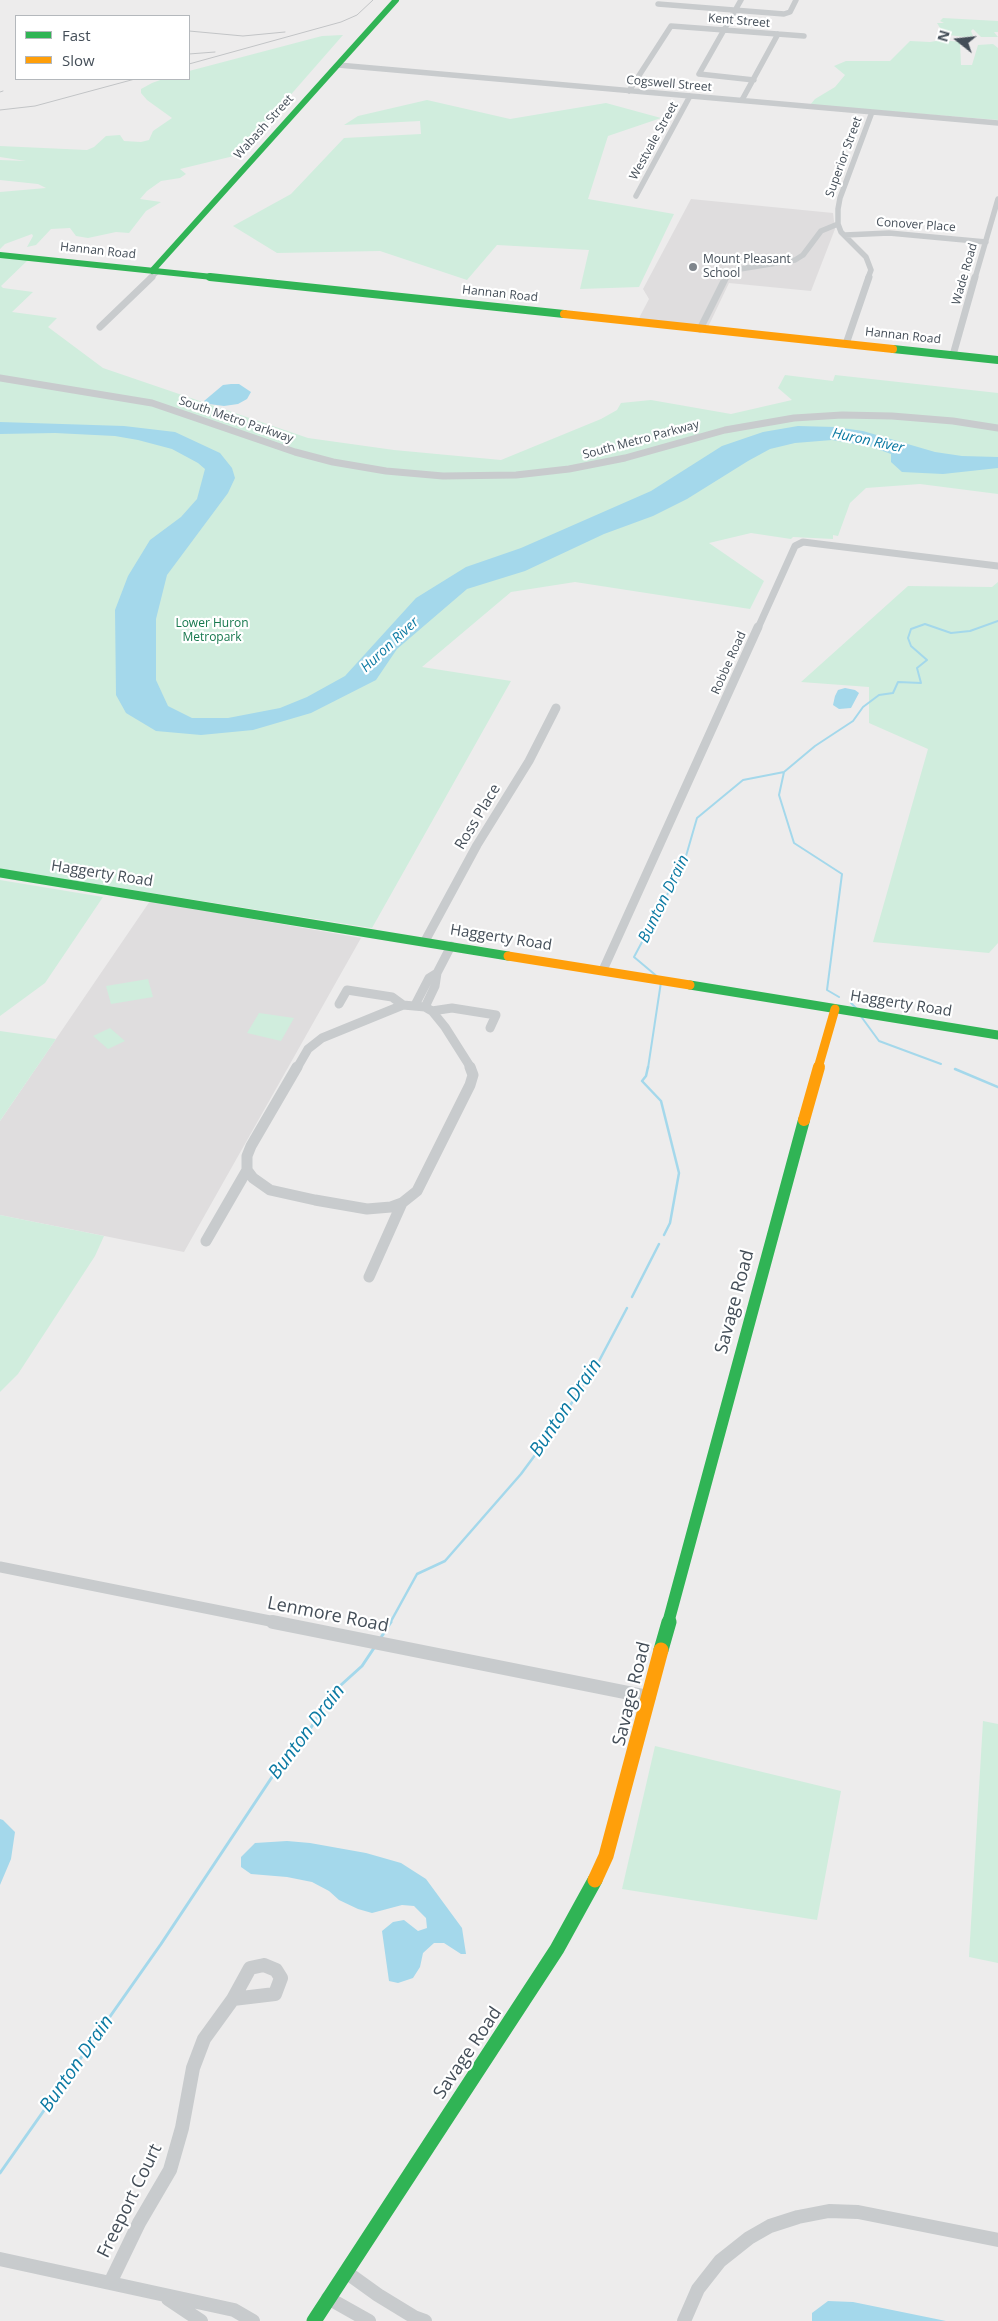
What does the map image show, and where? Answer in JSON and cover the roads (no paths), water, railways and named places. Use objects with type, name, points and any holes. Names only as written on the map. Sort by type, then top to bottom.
[{"type":"street","name":"Wabash Street","points":[[100,327],[155,271],[396,0]]},
{"type":"street","points":[[683,6],[687,0]]},
{"type":"street","points":[[741,0],[699,74],[754,80]]},
{"type":"street","points":[[658,4],[787,14],[796,0]]},
{"type":"street","name":"Kent Street","points":[[629,91],[669,28],[673,26],[804,36]]},
{"type":"street","points":[[742,100],[778,34]]},
{"type":"street","name":"Cogswell Street","points":[[338,65],[998,123]]},
{"type":"street","name":"Westvale Street","points":[[636,196],[690,96]]},
{"type":"street","name":"Superior Street","points":[[838,224],[839,200],[872,112]]},
{"type":"street","name":"Wade Road","points":[[953,355],[998,199]]},
{"type":"street","points":[[701,325],[721,284],[730,273],[740,269],[795,260],[807,252],[821,231],[838,224],[845,235],[866,258],[871,270],[846,344]]},
{"type":"street","name":"Conover Place","points":[[845,235],[889,233],[986,242]]},
{"type":"street","name":"Hannan Road","points":[[0,255],[682,327],[701,325],[846,344],[998,360]]},
{"type":"street","name":"South Metro Parkway","points":[[0,378],[152,403],[295,452],[338,463],[394,472],[443,476],[516,475],[569,469],[625,458],[735,428],[803,418],[892,416],[953,421],[998,428]]},
{"type":"street","name":"Robbe Road","points":[[603,970],[794,547],[804,542],[816,542],[995,565]]},
{"type":"street","name":"Ross Place","points":[[425,941],[477,845],[528,761],[556,708]]},
{"type":"street","name":"Haggerty Road","points":[[0,873],[998,1035]]},
{"type":"street","points":[[424,1008],[435,986],[436,974],[451,946]]},
{"type":"street","points":[[339,1004],[347,990],[392,997],[403,1005]]},
{"type":"street","points":[[206,1241],[247,1170],[247,1156],[251,1146],[311,1045],[322,1038],[353,1027],[403,1005],[424,1008],[452,1008],[496,1015],[490,1028]]},
{"type":"street","points":[[247,1170],[253,1178],[270,1190],[367,1209],[391,1207],[402,1203],[416,1191],[428,1171],[470,1085],[473,1075],[469,1063],[424,1008]]},
{"type":"street","name":"Savage Road","points":[[314,2321],[558,1949],[590,1892],[606,1856],[650,1697],[769,1242],[834,1009]]},
{"type":"street","points":[[369,1277],[402,1203]]},
{"type":"street","name":"Lenmore Road","points":[[0,1568],[650,1697]]},
{"type":"street","name":"Freeport Court","points":[[110,2282],[139,2223],[170,2170],[182,2128],[193,2068],[204,2039],[234,1999]]},
{"type":"street","points":[[684,2321],[698,2289],[720,2261],[749,2238],[770,2226],[798,2217],[830,2211],[858,2212],[998,2240]]},
{"type":"street","points":[[0,2259],[234,2310],[253,2321]]},
{"type":"street","points":[[346,2272],[378,2295],[425,2321]]},
{"type":"street","points":[[163,2296],[201,2321]]},
{"type":"street","points":[[328,2298],[369,2321]]},
{"type":"water","points":[[239,384],[251,392],[247,399],[238,404],[224,406],[209,404],[204,401],[223,385]]},
{"type":"water","name":"Huron River","points":[[0,422],[124,426],[175,432],[220,453],[232,468],[235,478],[228,493],[167,575],[156,619],[156,680],[168,706],[192,718],[228,718],[280,708],[307,697],[345,676],[416,598],[466,567],[521,548],[651,491],[722,446],[763,432],[798,426],[835,427],[863,431],[935,452],[962,456],[998,457],[998,468],[943,474],[902,472],[891,462],[891,454],[869,446],[832,440],[795,443],[770,449],[687,499],[653,516],[604,534],[525,571],[467,589],[397,649],[376,680],[311,713],[253,730],[201,735],[156,731],[126,713],[116,695],[115,610],[128,576],[150,540],[181,517],[197,499],[205,469],[198,463],[172,449],[138,440],[115,436],[55,433],[0,434]]},
{"type":"water","points":[[845,688],[859,693],[851,708],[839,709],[833,705],[835,696],[838,690]]},
{"type":"water","points":[[0,1819],[15,1832],[11,1859],[0,1885]]},
{"type":"water","points":[[287,1841],[366,1853],[401,1863],[426,1879],[462,1928],[466,1954],[461,1954],[444,1943],[434,1943],[423,1953],[420,1967],[413,1978],[398,1983],[389,1981],[382,1931],[393,1922],[404,1920],[418,1931],[427,1928],[426,1918],[414,1906],[402,1905],[372,1913],[339,1900],[329,1891],[312,1882],[287,1877],[251,1874],[241,1867],[241,1857],[255,1843]]},
{"type":"water","points":[[828,2301],[853,2302],[946,2321],[812,2321],[812,2313]]},
{"type":"waterway","name":"Bunton Drain","points":[[784,772],[815,746],[853,721],[863,707],[879,695],[893,693],[898,682],[921,683],[917,668],[927,660],[911,646],[908,638],[911,629],[925,624],[951,633],[970,631],[998,621]]},
{"type":"waterway","name":"Bunton Drain","points":[[659,978],[634,957],[684,863],[697,818],[743,780],[784,772]]},
{"type":"waterway","points":[[784,772],[779,795],[794,843],[842,874],[827,990],[839,997]]},
{"type":"waterway","name":"Bunton Drain","points":[[648,1068],[661,982]]},
{"type":"waterway","points":[[851,1003],[858,1010]]},
{"type":"waterway","points":[[860,1015],[879,1041],[941,1064]]},
{"type":"waterway","name":"Bunton Drain","points":[[648,1067],[646,1076],[642,1081],[661,1101],[679,1173],[670,1223],[664,1235]]},
{"type":"waterway","points":[[955,1069],[998,1087]]},
{"type":"waterway","name":"Bunton Drain","points":[[632,1297],[659,1244]]},
{"type":"waterway","name":"Bunton Drain","points":[[390,1623],[417,1574],[445,1561],[521,1474],[558,1424],[599,1361],[627,1308]]},
{"type":"waterway","name":"Bunton Drain","points":[[380,1639],[391,1622]]},
{"type":"waterway","name":"Bunton Drain","points":[[0,2173],[161,1944],[282,1762],[303,1741],[331,1694],[362,1666],[374,1648]]},
{"type":"railway","points":[[190,64],[341,22],[357,15],[373,0]]},
{"type":"railway","points":[[190,31],[243,36],[285,32]]},
{"type":"railway","points":[[190,54],[215,52]]},
{"type":"railway","points":[[0,110],[35,106],[131,80]]},
{"type":"place","name":"Mount Pleasant School","points":[[693,267]]},
{"type":"park label","name":"Lower Huron Metropark","points":[[212,631]]}]
